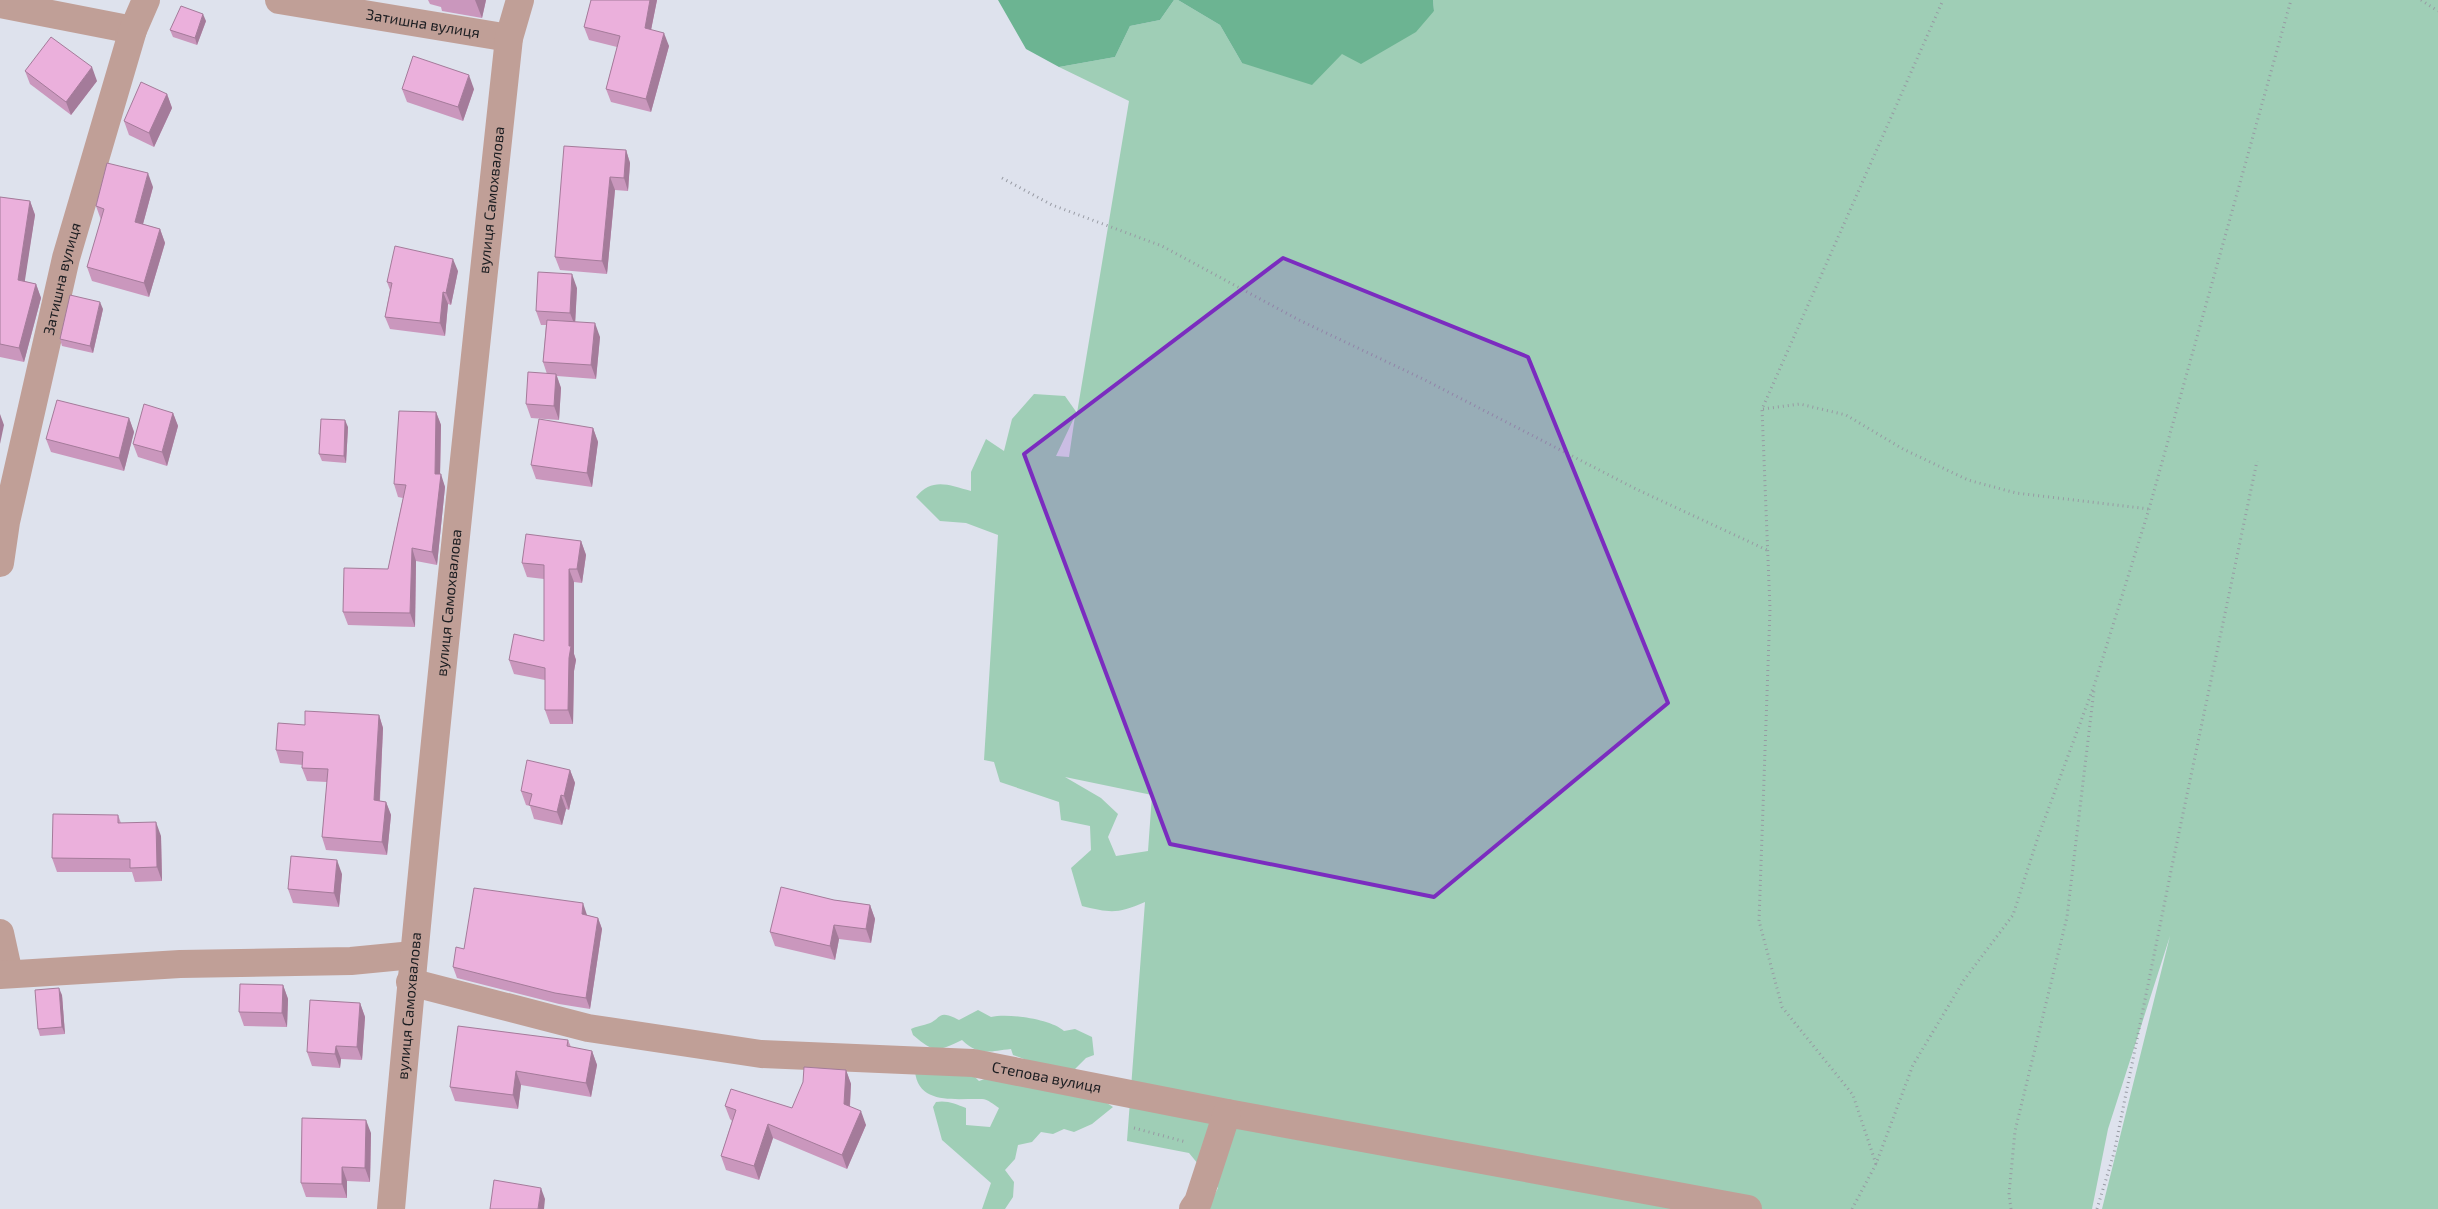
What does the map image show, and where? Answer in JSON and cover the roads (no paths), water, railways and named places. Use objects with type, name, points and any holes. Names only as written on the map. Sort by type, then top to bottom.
[{"type":"street","name":"Затишна вулиця","points":[[0,563],[6,522],[66,258],[133,30],[146,0]]},
{"type":"street","name":"Затишна вулиця","points":[[279,0],[510,38]]},
{"type":"street","name":"вулиця Самохвалова","points":[[391,1209],[410,982],[461,481],[510,38],[520,0]]},
{"type":"street","points":[[0,4],[133,30]]},
{"type":"street","points":[[0,933],[4,975],[180,964],[351,961],[413,955]]},
{"type":"street","name":"Степова вулиця","points":[[410,982],[588,1028],[761,1054],[973,1063],[1227,1113],[1748,1209]]},
{"type":"street","points":[[1194,1209],[1198,1202],[1227,1113]]}]
